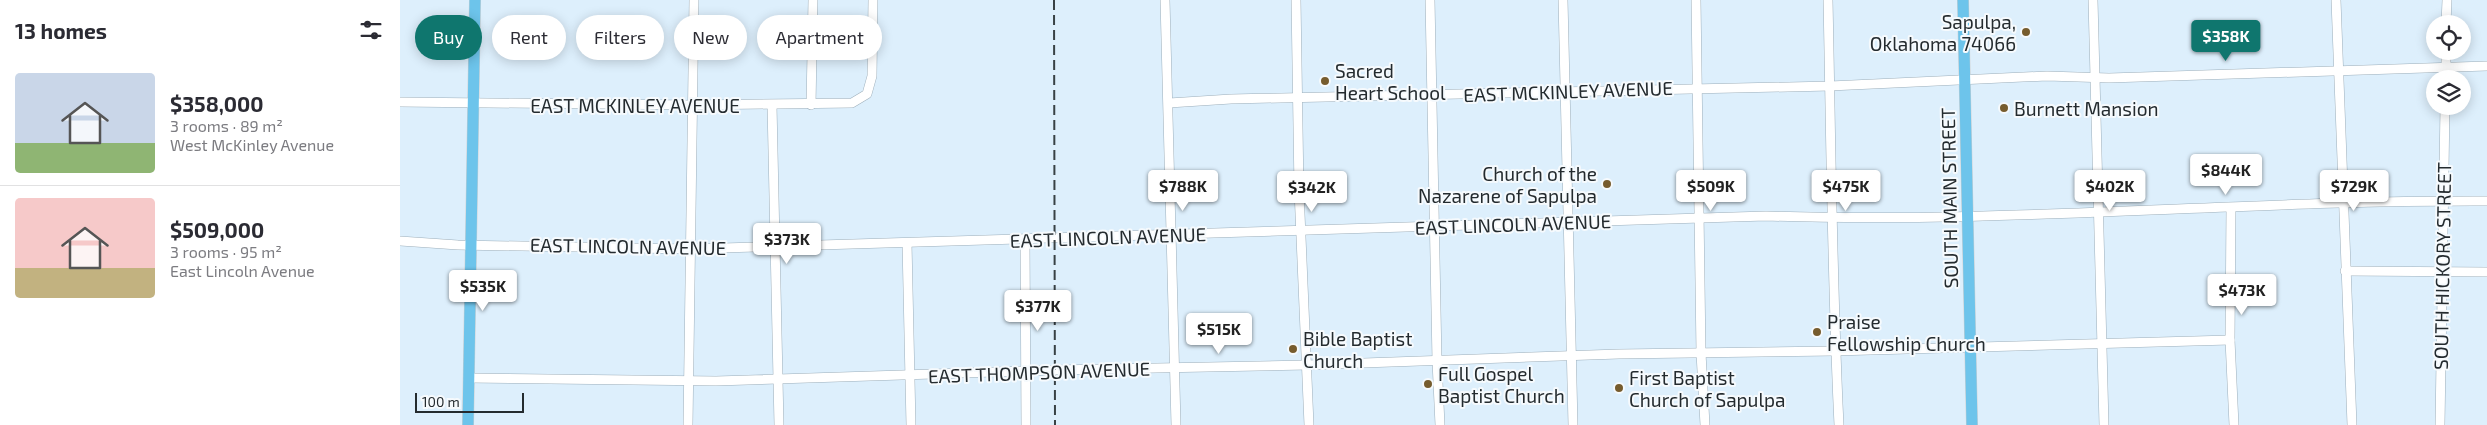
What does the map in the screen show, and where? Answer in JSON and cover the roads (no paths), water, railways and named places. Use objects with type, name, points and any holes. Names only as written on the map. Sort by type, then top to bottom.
[{"type":"main road","points":[[468,425],[475,0]]},
{"type":"main road","name":"SOUTH MAIN STREET","points":[[1963,0],[1966,78],[1966,216],[1972,425]]},
{"type":"street","points":[[688,425],[694,0]]},
{"type":"street","points":[[811,104],[813,0]]},
{"type":"street","name":"EAST MCKINLEY AVENUE","points":[[400,102],[692,106],[852,103],[860,100],[867,94],[872,76],[873,0]]},
{"type":"street","points":[[1165,0],[1176,425]]},
{"type":"street","points":[[1296,0],[1301,231],[1309,425]]},
{"type":"street","points":[[1430,0],[1440,425]]},
{"type":"street","points":[[1563,0],[1573,425]]},
{"type":"street","points":[[1696,0],[1701,353],[1705,425]]},
{"type":"street","points":[[1828,0],[1834,218],[1834,351],[1839,425]]},
{"type":"street","points":[[2093,0],[2104,425]]},
{"type":"street","points":[[2336,0],[2342,204],[2352,425]]},
{"type":"street","points":[[2446,15],[2447,0]]},
{"type":"street","points":[[2446,60],[2446,68]]},
{"type":"street","name":"EAST MCKINLEY AVENUE","points":[[1169,103],[1297,98],[1830,86],[1948,82],[1966,78],[2096,76],[2109,78],[2487,66]]},
{"type":"street","points":[[772,105],[779,425]]},
{"type":"street","name":"SOUTH HICKORY STREET","points":[[2440,425],[2445,115]]},
{"type":"street","name":"EAST LINCOLN AVENUE","points":[[400,241],[471,245],[690,249],[1172,236],[1766,216],[1834,218],[1966,216],[2487,201]]},
{"type":"street","points":[[2231,208],[2230,340],[2234,425]]},
{"type":"street","points":[[1025,239],[1026,425]]},
{"type":"street","points":[[907,243],[911,425]]},
{"type":"street","points":[[2345,271],[2487,272]]},
{"type":"street","name":"EAST THOMPSON AVENUE","points":[[469,378],[688,381],[1307,365],[1570,356],[2230,340]]},
{"type":"railway","points":[[1054,0],[1055,425]]},
{"type":"place","name":"Sapulpa, Oklahoma 74066","points":[[2026,32]]},
{"type":"place","name":"Sacred Heart School","points":[[1325,81]]},
{"type":"place","name":"Burnett Mansion","points":[[2004,108]]},
{"type":"place","name":"Church of the Nazarene of Sapulpa","points":[[1607,184]]},
{"type":"place","name":"Praise Fellowship Church","points":[[1817,332]]},
{"type":"place","name":"Bible Baptist Church","points":[[1293,349]]},
{"type":"place","name":"Full Gospel Baptist Church","points":[[1428,384]]},
{"type":"place","name":"First Baptist Church of Sapulpa","points":[[1619,388]]}]
